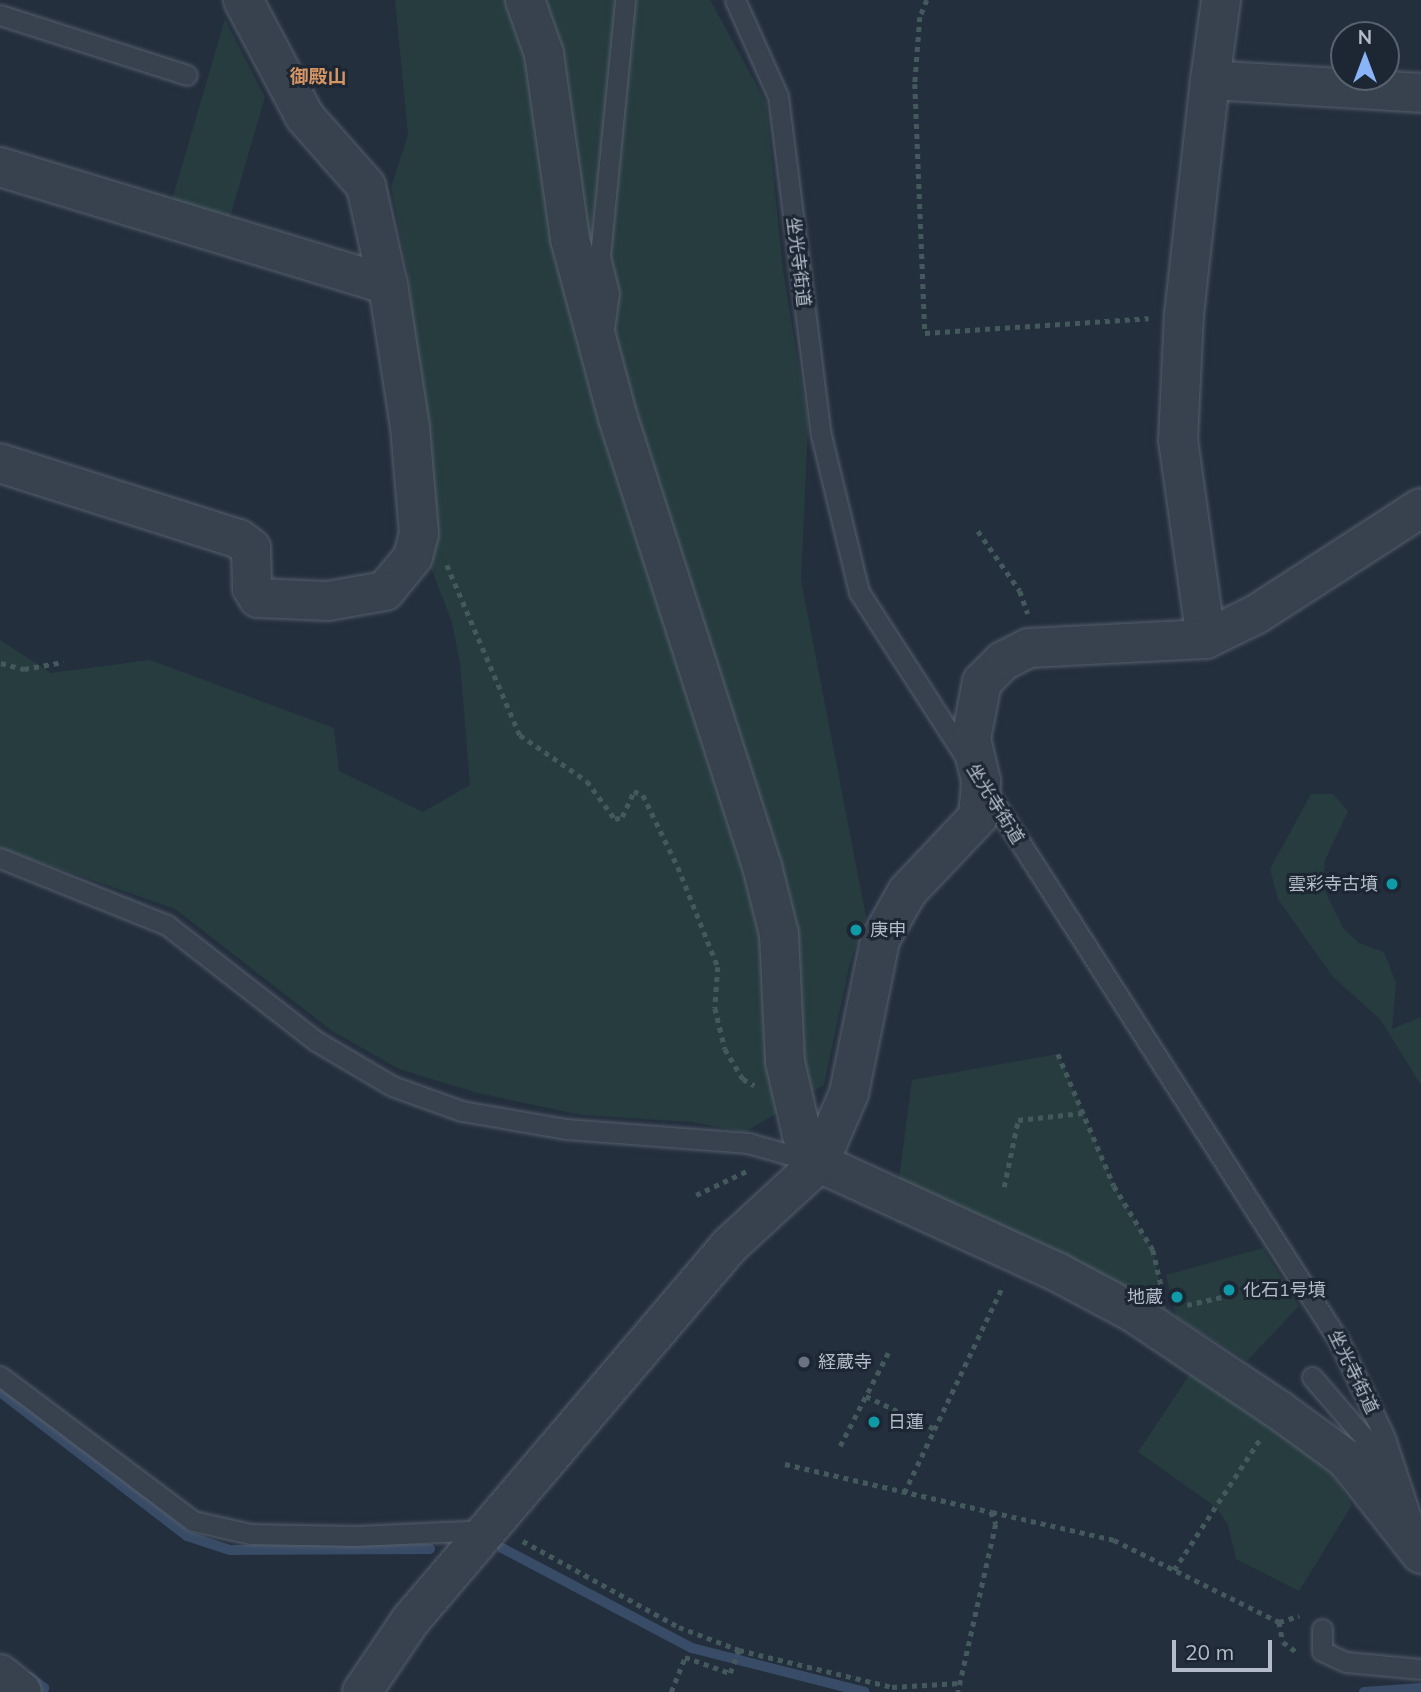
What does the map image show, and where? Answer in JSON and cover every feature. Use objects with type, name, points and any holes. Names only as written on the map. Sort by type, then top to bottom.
[{"type":"street","points":[[0,463],[239,539],[251,548],[252,588],[258,598],[328,601],[385,591],[413,557],[420,509],[388,285],[366,186],[305,117],[243,0]]},
{"type":"street","points":[[525,0],[544,54],[570,239],[600,353],[762,866],[779,934],[785,1062],[802,1135],[819,1163],[1169,1324],[1346,1460],[1421,1554]]},
{"type":"street","points":[[1206,639],[1178,442],[1184,315],[1221,0]]},
{"type":"street","points":[[1210,80],[1421,93]]},
{"type":"street","points":[[0,167],[388,285]]},
{"type":"street","points":[[362,1692],[391,1646],[729,1246],[819,1163],[849,1094],[880,940],[907,892],[978,817],[981,781],[971,739],[974,708],[982,682],[1003,661],[1029,648],[1206,639],[1288,596],[1421,508]]},
{"type":"street","points":[[0,1674],[22,1692]]},
{"type":"lane","points":[[600,353],[610,293],[600,256],[614,146],[625,0]]},
{"type":"lane","name":"坐光寺街道","points":[[735,0],[778,96],[821,435],[859,592],[1339,1341],[1385,1438],[1421,1547]]},
{"type":"lane","points":[[0,15],[187,75]]},
{"type":"lane","points":[[0,859],[167,925],[316,1041],[392,1086],[462,1111],[565,1129],[706,1137],[819,1163]]},
{"type":"lane","points":[[0,1376],[193,1521],[250,1534],[356,1536],[488,1530]]},
{"type":"lane","points":[[1312,1377],[1369,1443],[1404,1500]]},
{"type":"lane","points":[[1322,1629],[1322,1651],[1346,1662],[1421,1669]]},
{"type":"path","points":[[927,0],[920,17],[915,84],[925,333],[1184,315]]},
{"type":"path","points":[[420,509],[520,735],[587,781],[615,819],[622,817],[634,791],[643,795],[707,934],[718,967],[715,1007],[725,1049],[743,1079]]},
{"type":"path","points":[[978,531],[1020,591],[1029,617],[1041,619]]},
{"type":"path","points":[[0,663],[24,669],[63,662]]},
{"type":"path","points":[[1058,1054],[1114,1185],[1153,1250],[1169,1324],[1225,1296]]},
{"type":"path","points":[[1004,1187],[1018,1119],[1083,1113]]},
{"type":"path","points":[[696,1195],[780,1152]]},
{"type":"path","points":[[904,1493],[1018,1253]]},
{"type":"path","points":[[840,1446],[888,1353]]},
{"type":"path","points":[[866,1396],[935,1429]]},
{"type":"path","points":[[1174,1570],[1279,1409]]},
{"type":"path","points":[[785,1464],[1114,1540],[1279,1622],[1305,1614],[1322,1629]]},
{"type":"path","points":[[488,1530],[510,1535],[679,1627],[738,1651],[892,1687],[959,1688],[996,1524],[991,1512]]},
{"type":"path","points":[[671,1692],[685,1657],[730,1673],[738,1651]]},
{"type":"green space","points":[[395,0],[710,0],[766,102],[783,270],[808,424],[801,580],[866,917],[850,963],[824,1085],[745,1132],[691,1122],[581,1115],[478,1093],[399,1069],[332,1031],[175,909],[0,848],[0,640],[51,673],[150,660],[334,728],[339,771],[423,812],[470,785],[460,663],[452,622],[428,560],[409,278],[391,187],[408,135]]},
{"type":"green space","points":[[225,19],[265,97],[228,224],[170,207]]},
{"type":"green space","points":[[1311,794],[1333,794],[1348,811],[1325,860],[1323,887],[1343,928],[1359,943],[1384,952],[1396,983],[1392,1029],[1421,1017],[1421,1085],[1380,1019],[1333,977],[1278,899],[1270,869]]},
{"type":"green space","points":[[1058,1054],[1114,1186],[1153,1250],[1166,1310],[899,1179],[912,1080]]},
{"type":"green space","name":"化石1号墳","points":[[1263,1248],[1299,1306],[1247,1361],[1176,1316],[1166,1275]]},
{"type":"green space","points":[[1192,1371],[1328,1468],[1352,1505],[1299,1591],[1236,1559],[1228,1525],[1216,1507],[1138,1452]]},
{"type":"waterway","points":[[0,1392],[187,1536],[230,1550],[430,1549]]},
{"type":"waterway","points":[[502,1548],[692,1648],[864,1692]]},
{"type":"waterway","points":[[29,1677],[44,1688]]},
{"type":"waterway","points":[[1364,1692],[1421,1688]]},
{"type":"place","name":"雲彩寺古墳","points":[[1392,884]]},
{"type":"place","name":"庚申","points":[[856,930]]},
{"type":"place","name":"化石1号墳","points":[[1229,1290]]},
{"type":"place","name":"地蔵","points":[[1177,1297]]},
{"type":"place","name":"経蔵寺","points":[[804,1362]]},
{"type":"place","name":"日蓮","points":[[874,1422]]},
{"type":"district","name":"御殿山","points":[[318,77]]}]
